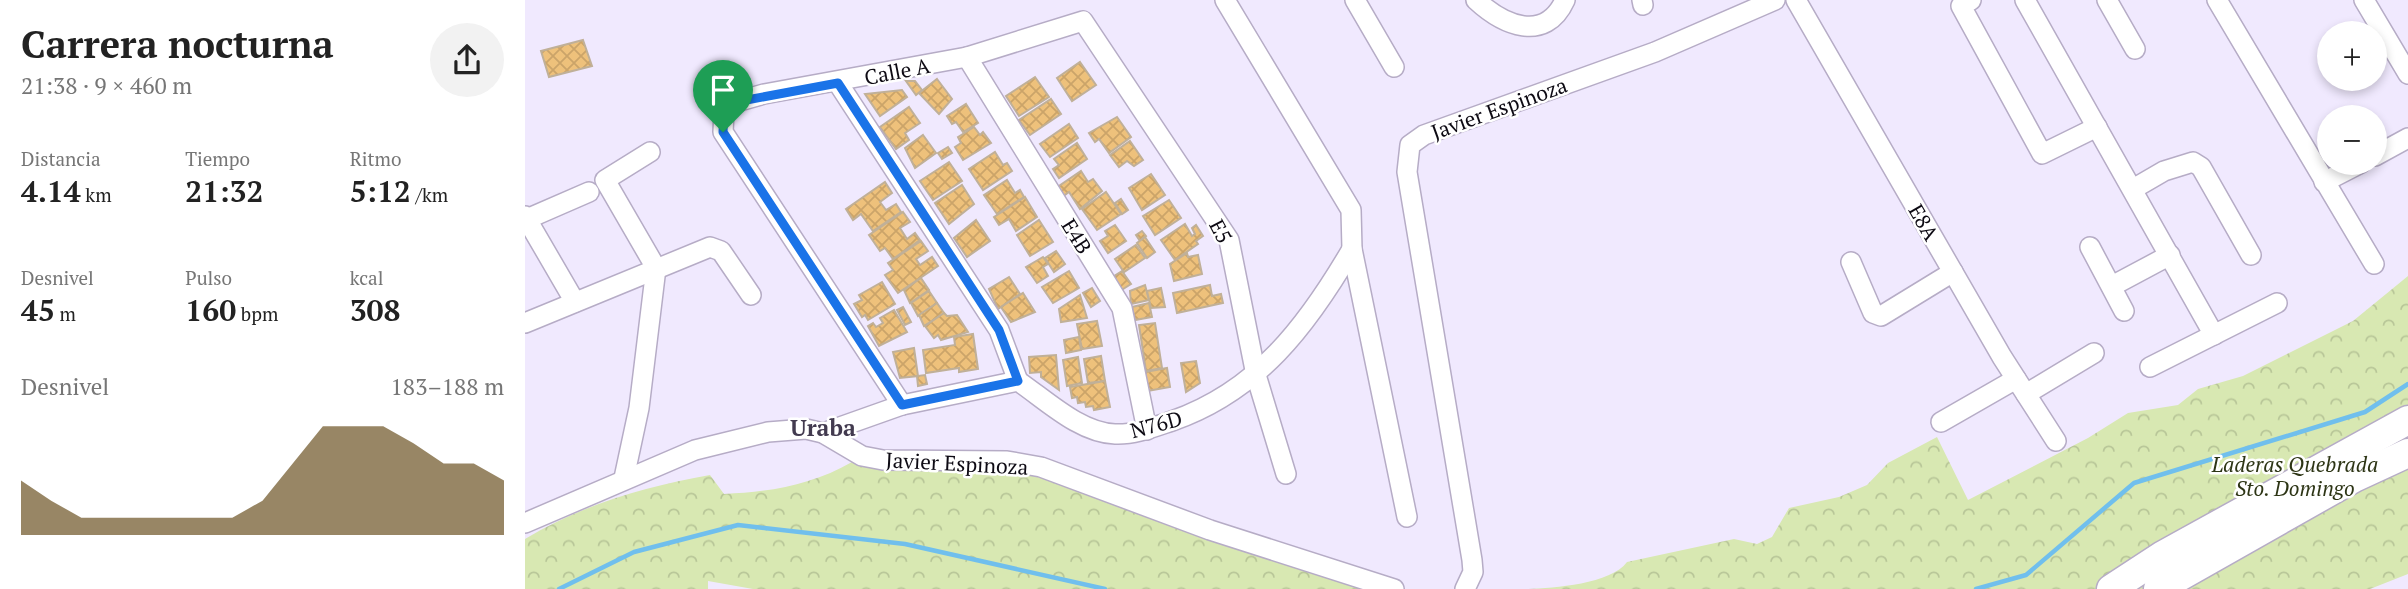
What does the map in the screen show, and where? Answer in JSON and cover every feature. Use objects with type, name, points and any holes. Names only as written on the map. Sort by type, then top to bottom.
[{"type":"highway","points":[[2111,589],[2163,555],[2408,420]]},
{"type":"highway","points":[[2158,589],[2309,503],[2408,453]]},
{"type":"street","points":[[1225,0],[1351,210],[1352,249],[1407,517]]},
{"type":"street","points":[[1355,0],[1394,67]]},
{"type":"street","points":[[1476,0],[1500,21],[1521,27],[1541,25],[1559,13],[1566,0]]},
{"type":"street","name":"Javier Espinoza","points":[[1465,589],[1473,572],[1472,560],[1407,172],[1410,145],[1424,135],[1655,52],[1775,0]]},
{"type":"street","name":"E8A","points":[[1796,0],[1953,272],[2056,441]]},
{"type":"street","points":[[1971,0],[1961,6],[2042,154],[2097,127]]},
{"type":"street","points":[[2025,0],[2214,335]]},
{"type":"street","points":[[2107,0],[2135,50]]},
{"type":"street","points":[[2217,0],[2374,264]]},
{"type":"street","points":[[2364,0],[2408,74]]},
{"type":"street","name":"Calle A","points":[[902,405],[721,125],[729,106],[764,94],[967,58],[1083,20]]},
{"type":"street","name":"E5","points":[[1083,20],[1229,240],[1256,375],[1286,474]]},
{"type":"street","name":"E4B","points":[[967,58],[1122,308],[1147,430]]},
{"type":"street","points":[[823,433],[902,405],[1018,381],[999,330],[838,83]]},
{"type":"street","points":[[2387,149],[2408,138]]},
{"type":"street","points":[[624,478],[639,408],[656,268],[605,180],[650,152]]},
{"type":"street","points":[[2133,189],[2164,172],[2193,162],[2201,167],[2251,254]]},
{"type":"street","points":[[2324,182],[2338,175]]},
{"type":"street","points":[[575,302],[526,218],[589,192]]},
{"type":"street","points":[[2090,247],[2124,311]]},
{"type":"street","points":[[525,323],[656,268],[716,248],[751,295]]},
{"type":"street","name":"N76D","points":[[1018,381],[1087,428],[1115,434],[1147,430],[1197,412],[1256,375],[1299,330],[1352,249]]},
{"type":"street","points":[[2112,286],[2170,255]]},
{"type":"street","points":[[1851,262],[1873,313],[1881,316],[1953,272]]},
{"type":"street","points":[[2150,367],[2277,303]]},
{"type":"street","points":[[1941,422],[2094,353]]},
{"type":"street","name":"Javier Espinoza","points":[[525,523],[624,478],[695,450],[756,435],[806,429],[823,433],[848,450],[883,460],[1007,461],[1041,467],[1210,530],[1394,589]]},
{"type":"green space","name":"Laderas Quebrada Sto. Domingo","points":[[2408,276],[2408,574],[2370,589],[1528,589],[1567,586],[1595,580],[1619,569],[1627,562],[1734,539],[1757,544],[1772,537],[1789,508],[1839,497],[1867,485],[1888,463],[1937,437],[1968,500],[2088,438],[2128,413],[2178,405],[2198,389],[2243,376],[2353,321]]},
{"type":"green space","points":[[852,462],[870,467],[910,470],[1019,470],[1366,589],[753,589],[708,581],[708,589],[525,589],[525,539],[569,516],[615,498],[710,475],[724,494],[774,489],[806,482]]},
{"type":"building","points":[[583,40],[592,66],[549,77],[541,51]]},
{"type":"building","points":[[1080,62],[1096,85],[1072,101],[1057,78]]},
{"type":"building","points":[[1035,77],[1049,97],[1019,116],[1006,96]]},
{"type":"building","points":[[937,79],[952,99],[939,114],[919,93]]},
{"type":"building","points":[[906,81],[915,81],[922,90],[916,95]]},
{"type":"building","points":[[902,90],[907,97],[880,116],[865,94]]},
{"type":"building","points":[[1051,99],[1061,114],[1030,135],[1019,120]]},
{"type":"building","points":[[966,104],[978,123],[963,132],[956,122],[952,124],[947,116]]},
{"type":"building","points":[[909,107],[920,123],[905,133],[909,140],[896,149],[880,127]]},
{"type":"building","points":[[1117,117],[1131,137],[1109,153],[1099,139],[1095,142],[1089,133]]},
{"type":"building","points":[[1069,124],[1078,138],[1050,157],[1040,144]]},
{"type":"building","points":[[974,127],[980,135],[983,132],[991,143],[963,160],[955,147],[961,143],[958,137]]},
{"type":"building","points":[[923,135],[936,153],[915,168],[905,148]]},
{"type":"building","points":[[1130,141],[1143,160],[1134,166],[1127,161],[1119,167],[1110,155]]},
{"type":"building","points":[[1077,143],[1087,159],[1059,178],[1053,169],[1059,165],[1054,159]]},
{"type":"building","points":[[948,147],[952,153],[942,159],[938,153]]},
{"type":"building","points":[[995,152],[1003,165],[1007,163],[1012,171],[983,190],[969,169]]},
{"type":"building","points":[[949,162],[962,181],[933,200],[920,181]]},
{"type":"building","points":[[1081,171],[1088,182],[1093,179],[1102,191],[1080,209],[1069,192],[1062,197],[1056,188]]},
{"type":"building","points":[[1151,174],[1165,195],[1142,210],[1129,188]]},
{"type":"building","points":[[1007,180],[1015,193],[1020,190],[1024,197],[997,214],[984,195]]},
{"type":"building","points":[[885,182],[892,193],[880,202],[886,210],[896,204],[901,212],[873,231],[861,214],[853,220],[846,209]]},
{"type":"building","points":[[962,185],[974,204],[949,224],[935,203]]},
{"type":"building","points":[[1106,192],[1121,214],[1097,230],[1082,209]]},
{"type":"building","points":[[1025,197],[1037,217],[1016,231],[1009,219],[999,225],[994,217]]},
{"type":"building","points":[[1121,199],[1128,210],[1122,214],[1115,203]]},
{"type":"building","points":[[1169,200],[1181,218],[1155,235],[1143,216]]},
{"type":"building","points":[[903,212],[910,222],[900,228],[907,239],[915,233],[920,240],[893,259],[885,248],[880,251],[869,235]]},
{"type":"building","points":[[976,220],[990,241],[967,257],[954,238]]},
{"type":"building","points":[[1039,220],[1053,242],[1030,256],[1017,235]]},
{"type":"building","points":[[1185,224],[1192,236],[1195,234],[1192,228],[1196,225],[1203,236],[1196,241],[1198,244],[1175,260],[1161,240]]},
{"type":"building","points":[[1115,225],[1126,241],[1108,253],[1100,241],[1108,236],[1105,231]]},
{"type":"building","points":[[1142,231],[1146,236],[1140,241],[1136,235]]},
{"type":"building","points":[[1145,237],[1155,252],[1147,258],[1137,243]]},
{"type":"building","points":[[921,241],[928,251],[916,259],[920,265],[932,257],[938,266],[898,293],[885,275],[893,270],[888,263]]},
{"type":"building","points":[[1136,245],[1145,258],[1124,272],[1115,259]]},
{"type":"building","points":[[1056,251],[1065,264],[1054,272],[1045,258]]},
{"type":"building","points":[[1187,253],[1188,257],[1198,255],[1202,274],[1174,281],[1170,264]]},
{"type":"building","points":[[1043,257],[1048,264],[1043,267],[1048,276],[1037,283],[1026,267]]},
{"type":"building","points":[[1069,271],[1079,288],[1053,303],[1042,287]]},
{"type":"building","points":[[1122,271],[1131,284],[1120,291],[1111,278]]},
{"type":"building","points":[[1009,277],[1020,294],[998,309],[989,289]]},
{"type":"building","points":[[921,278],[929,290],[910,303],[904,290]]},
{"type":"building","points":[[882,282],[895,304],[868,320],[865,315],[862,317],[854,304],[862,300],[859,295]]},
{"type":"building","points":[[1145,285],[1149,300],[1131,304],[1130,291]]},
{"type":"building","points":[[1210,285],[1212,296],[1221,294],[1223,303],[1177,313],[1173,293]]},
{"type":"building","points":[[1092,288],[1100,301],[1091,307],[1083,293]]},
{"type":"building","points":[[1161,288],[1165,307],[1151,308],[1147,291]]},
{"type":"building","points":[[929,291],[937,303],[918,316],[911,303]]},
{"type":"building","points":[[1023,293],[1035,312],[1011,322],[1001,307]]},
{"type":"building","points":[[1080,295],[1087,318],[1061,322],[1059,309]]},
{"type":"building","points":[[937,303],[944,313],[924,326],[919,315]]},
{"type":"building","points":[[1149,303],[1152,317],[1135,320],[1132,307]]},
{"type":"building","points":[[903,307],[911,322],[905,325],[897,310]]},
{"type":"building","points":[[894,310],[907,332],[879,346],[868,326],[873,323],[876,327],[883,323],[880,318]]},
{"type":"building","points":[[944,313],[947,316],[957,315],[968,332],[941,340],[938,335],[934,338],[925,326]]},
{"type":"building","points":[[1097,321],[1102,346],[1082,349],[1077,324]]},
{"type":"building","points":[[1155,323],[1162,368],[1146,371],[1139,325]]},
{"type":"building","points":[[973,334],[978,369],[959,372],[959,368],[926,373],[923,350],[955,345],[954,337]]},
{"type":"building","points":[[1079,337],[1081,350],[1066,353],[1064,340]]},
{"type":"building","points":[[914,348],[918,376],[900,378],[893,352]]},
{"type":"building","points":[[1056,355],[1059,390],[1041,377],[1041,372],[1030,373],[1029,357]]},
{"type":"building","points":[[1101,356],[1105,381],[1088,383],[1084,359]]},
{"type":"building","points":[[1078,357],[1082,383],[1067,386],[1063,360]]},
{"type":"building","points":[[1196,361],[1200,383],[1186,392],[1181,363]]},
{"type":"building","points":[[1167,368],[1170,387],[1147,391],[1145,372]]},
{"type":"building","points":[[925,375],[927,384],[918,386],[917,376]]},
{"type":"building","points":[[1105,381],[1110,407],[1094,410],[1093,406],[1086,407],[1085,402],[1078,403],[1077,397],[1072,398],[1070,387]]},
{"type":"waterway","points":[[1976,589],[2026,575],[2134,483],[2365,412],[2408,384]]},
{"type":"waterway","points":[[559,589],[634,552],[738,525],[905,544],[1105,589]]},
{"type":"district","name":"Uraba","points":[[823,427]]},
{"type":"route","points":[[838,83],[999,330],[1018,381],[902,405],[744,160],[723,132],[721,125],[724,111],[736,102],[764,94],[838,83]]}]
